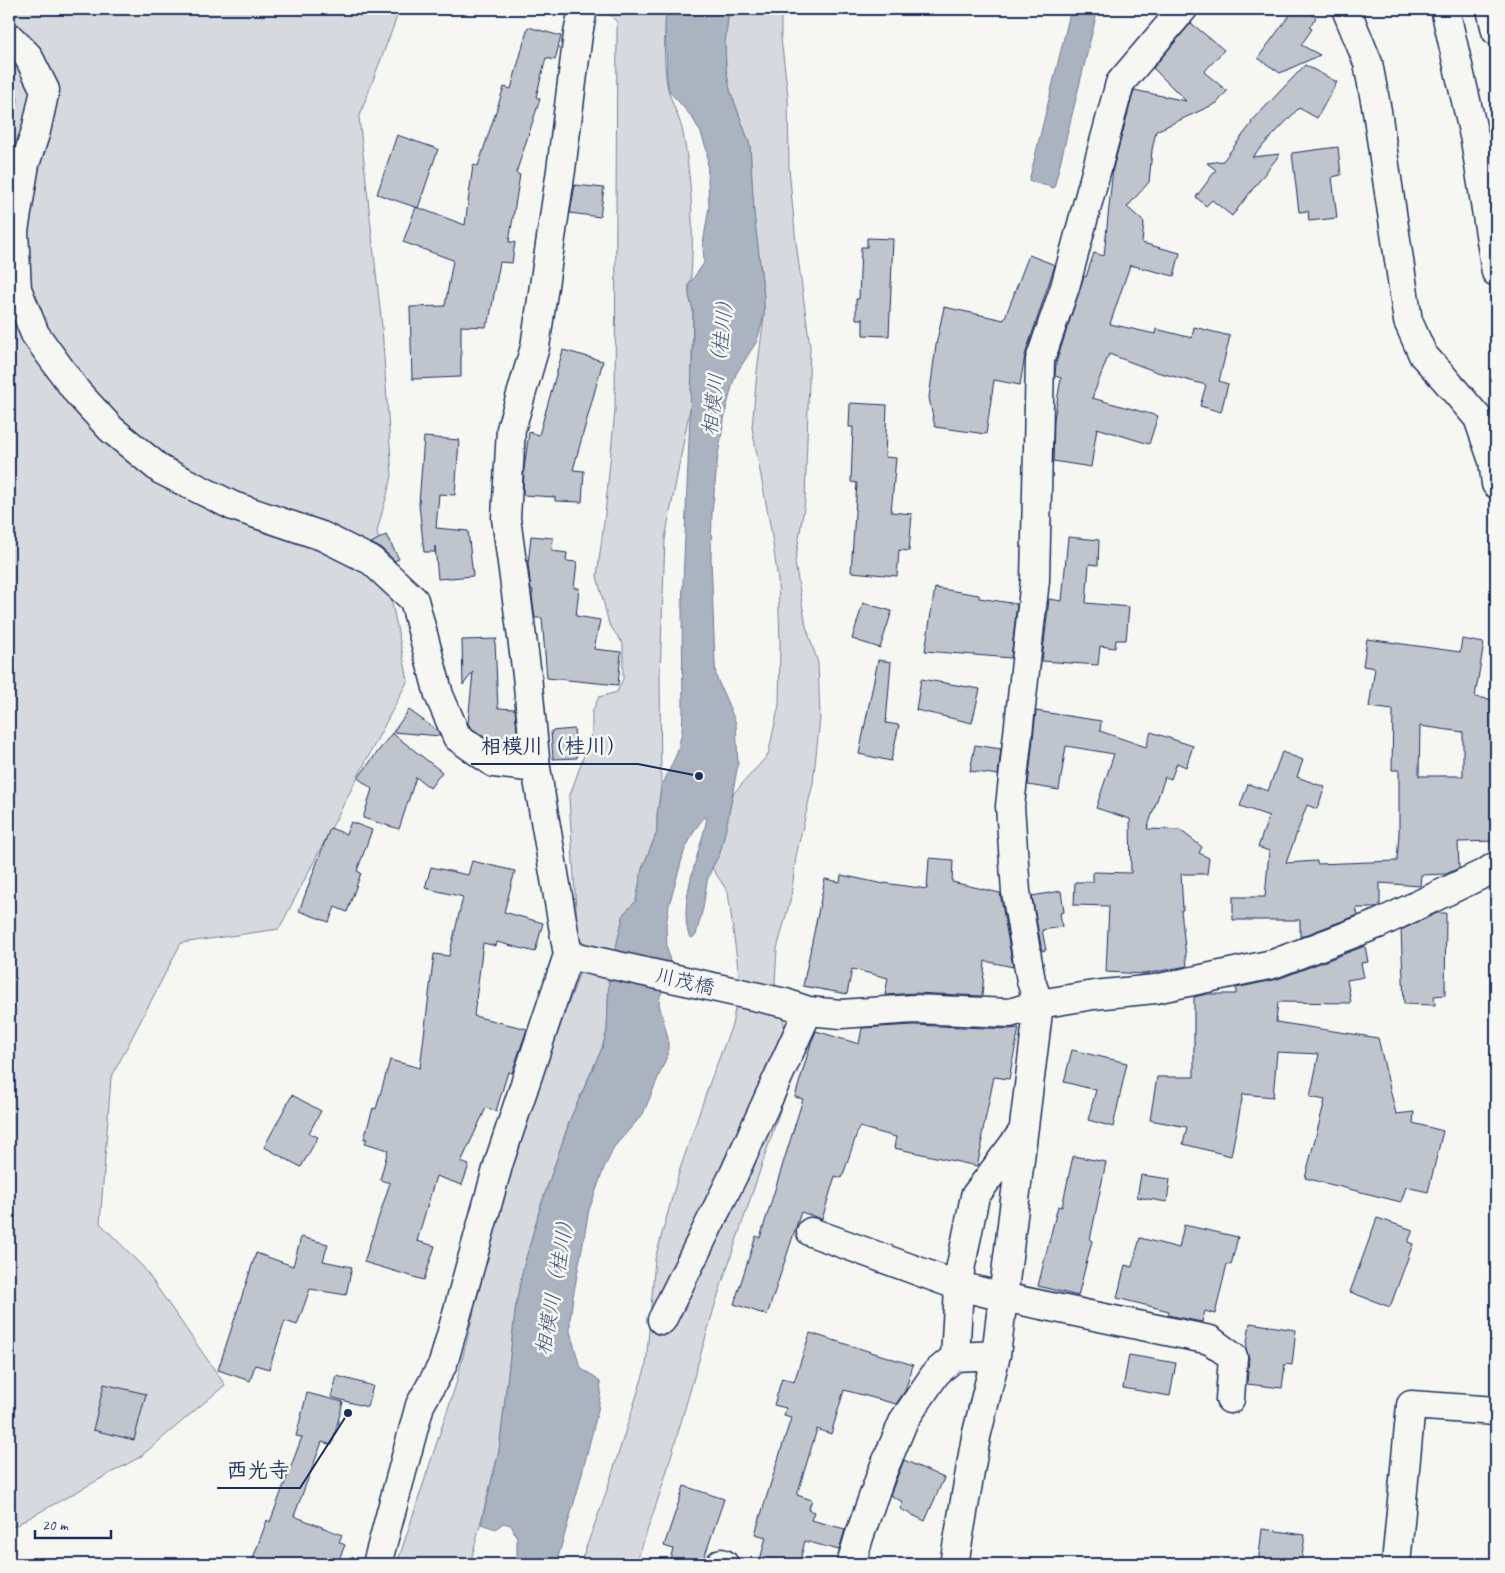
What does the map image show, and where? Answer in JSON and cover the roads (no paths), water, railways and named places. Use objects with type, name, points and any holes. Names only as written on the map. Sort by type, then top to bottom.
[{"type":"main road","points":[[377,1564],[420,1405],[443,1364],[499,1162],[577,957],[536,768],[527,675],[506,518],[511,429],[535,347],[583,9]]},
{"type":"main road","points":[[954,1564],[976,1437],[996,1355],[1039,1004],[1031,981],[1016,892],[1010,806],[1035,580],[1040,360],[1065,287],[1120,82],[1183,9]]},
{"type":"main road","points":[[1346,9],[1368,63],[1377,111],[1408,322],[1423,355],[1478,418],[1493,461],[1496,484]]},
{"type":"main road","points":[[1445,9],[1475,140],[1496,272]]},
{"type":"main road","points":[[1491,9],[1496,31]]},
{"type":"main road","points":[[9,37],[28,56],[45,90],[36,131],[25,164],[14,231],[18,289],[35,334],[77,392],[111,429],[161,470],[233,506],[322,536],[372,561],[414,600],[439,696],[457,737],[494,762],[536,768]]},
{"type":"main road","name":"川茂橋","points":[[577,957],[797,1007],[841,1014],[914,1009],[1010,1013],[1039,1004],[1094,995],[1155,989],[1272,964],[1378,924],[1496,866]]},
{"type":"main road","points":[[662,1320],[734,1174],[797,1007]]},
{"type":"main road","points":[[955,1357],[960,1270],[975,1196],[1024,1131]]},
{"type":"main road","points":[[811,1232],[959,1286],[1210,1340],[1233,1357],[1230,1399]]},
{"type":"main road","points":[[851,1564],[875,1493],[904,1420],[936,1373],[955,1357],[996,1355]]},
{"type":"main road","points":[[1396,1564],[1411,1405],[1496,1411]]},
{"type":"water","points":[[667,9],[729,9],[725,43],[726,69],[730,90],[750,145],[754,214],[764,297],[764,316],[757,341],[736,374],[726,409],[718,455],[712,512],[711,558],[716,676],[736,723],[738,764],[720,853],[707,881],[696,935],[692,938],[689,936],[686,922],[686,907],[691,877],[707,818],[705,816],[694,831],[684,852],[669,905],[666,926],[667,947],[671,967],[670,974],[660,996],[659,1004],[668,1038],[668,1054],[643,1114],[614,1147],[604,1168],[589,1210],[573,1297],[570,1331],[579,1364],[583,1370],[600,1382],[601,1391],[578,1489],[556,1564],[517,1564],[517,1538],[511,1525],[503,1523],[496,1529],[481,1524],[499,1451],[516,1305],[523,1269],[540,1208],[571,1117],[602,1048],[607,1031],[609,978],[624,913],[636,901],[642,869],[657,832],[657,815],[661,788],[677,753],[682,732],[682,607],[693,343],[693,310],[689,296],[689,284],[704,263],[703,244],[709,207],[707,151],[701,133],[692,117],[669,91],[665,23]]},
{"type":"water","points":[[1071,9],[1098,9],[1054,188],[1029,181]]},
{"type":"place","name":"相模川（桂川）","points":[[699,776]]},
{"type":"place","name":"西光寺","points":[[348,1413]]}]
